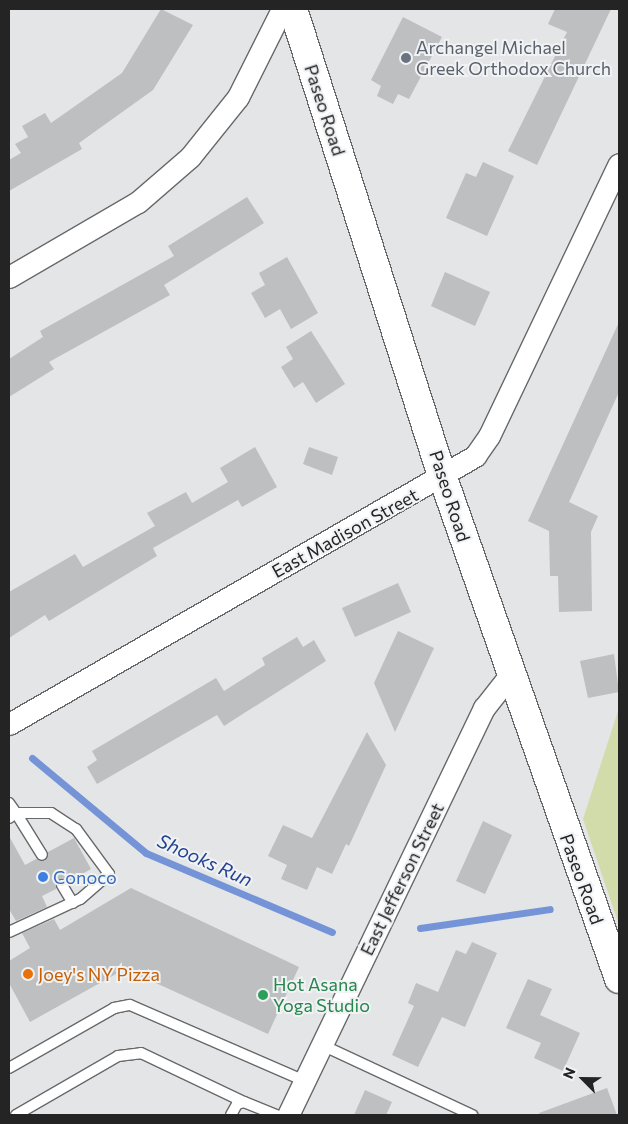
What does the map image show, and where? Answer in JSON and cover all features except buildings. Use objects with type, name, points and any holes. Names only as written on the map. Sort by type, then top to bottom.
[{"type":"main road","name":"Paseo Road","points":[[293,9],[443,478],[510,676],[619,979]]},
{"type":"street","points":[[9,277],[138,202],[190,157],[238,97],[282,9]]},
{"type":"street","name":"East Madison Street","points":[[9,724],[443,478],[475,456],[489,436],[619,164]]},
{"type":"street","name":"East Jefferson Street","points":[[288,1115],[484,708],[510,676]]},
{"type":"lane","points":[[9,803],[12,816],[42,855]]},
{"type":"lane","points":[[9,932],[73,903],[106,881],[109,874],[104,862],[76,829],[51,813],[12,816]]},
{"type":"lane","points":[[62,885],[73,903]]},
{"type":"lane","points":[[9,1068],[114,1008],[130,1005],[304,1081]]},
{"type":"lane","points":[[322,1045],[472,1115]]},
{"type":"lane","points":[[16,1115],[118,1056],[141,1053],[244,1102],[276,1115]]},
{"type":"lane","points":[[231,1115],[237,1104],[244,1102]]},
{"type":"green space","points":[[619,708],[619,925],[583,819]]},
{"type":"waterway","name":"Shooks Run","points":[[32,758],[146,853],[332,932]]},
{"type":"waterway","name":"Shooks Run","points":[[420,928],[550,909]]},
{"type":"place","name":"Archangel Michael Greek Orthodox Church","points":[[406,58]]},
{"type":"place","name":"Conoco","points":[[43,877]]},
{"type":"place","name":"Joey's NY Pizza","points":[[28,974]]},
{"type":"place","name":"Hot Asana Yoga Studio","points":[[263,995]]}]
